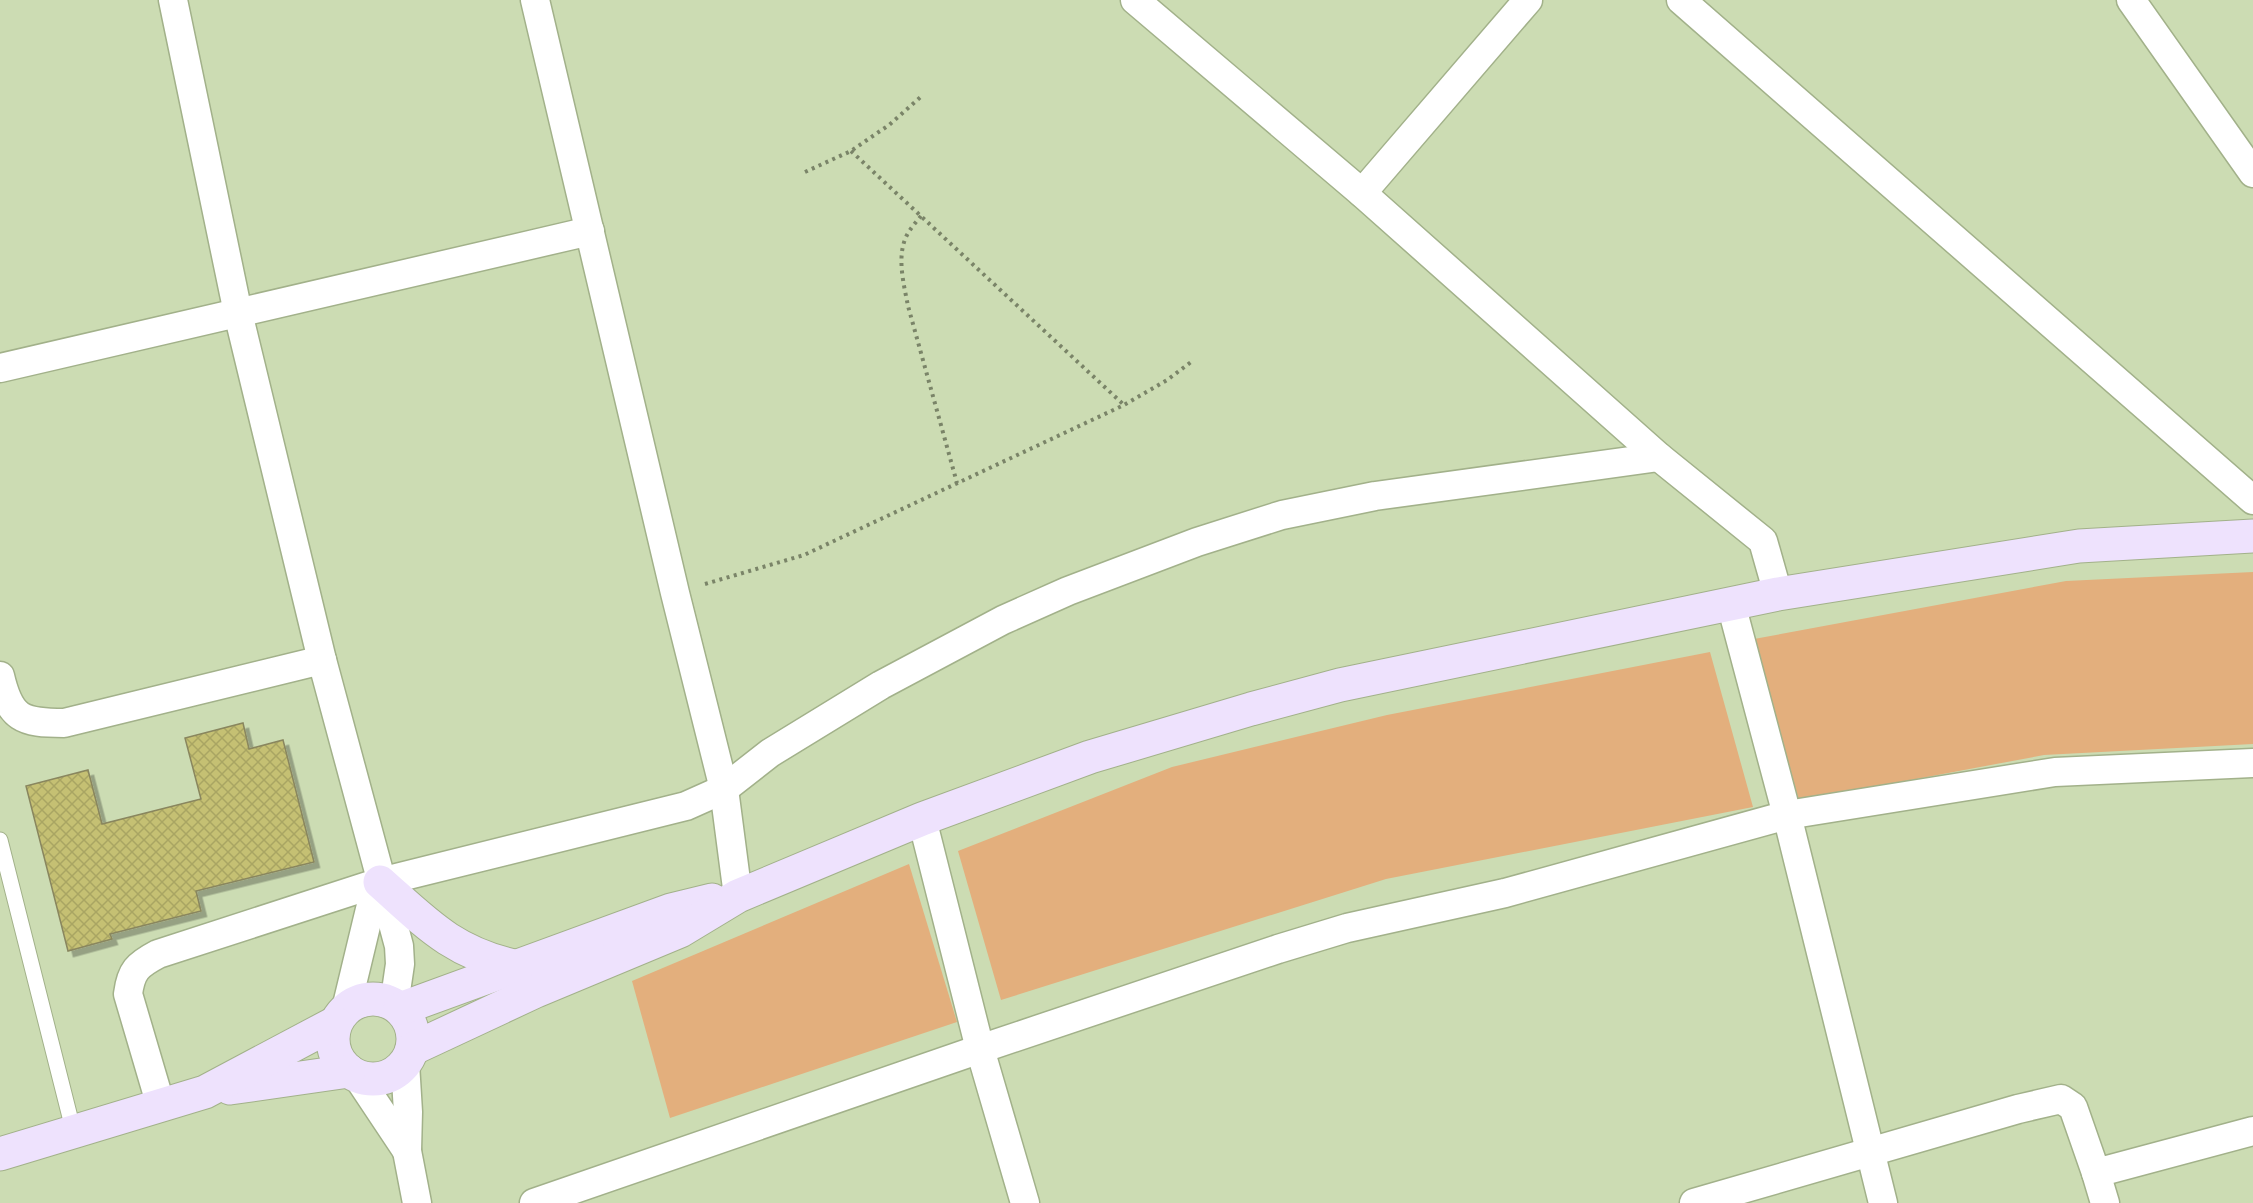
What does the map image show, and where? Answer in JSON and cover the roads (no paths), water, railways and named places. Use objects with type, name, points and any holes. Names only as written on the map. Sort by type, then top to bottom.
[{"type":"main road","points":[[340,1016],[332,1036],[339,1061],[353,1073],[367,1078],[388,1076],[408,1056],[536,991],[680,931],[738,896],[922,819],[1090,756],[1340,685],[1778,594],[2079,546],[2253,536]]},
{"type":"main road","points":[[380,882],[439,934],[463,950],[487,960],[514,966]]},
{"type":"main road","points":[[397,1007],[671,910],[738,896]]},
{"type":"main road","points":[[205,1092],[340,1016],[357,1002],[369,999],[382,1000],[397,1007],[411,1027],[408,1056]]},
{"type":"main road","points":[[0,1154],[205,1092],[353,1073]]},
{"type":"street","points":[[173,0],[238,313],[322,660],[399,946],[397,1007]]},
{"type":"street","points":[[535,0],[675,593],[724,789],[738,896]]},
{"type":"street","points":[[1135,0],[1362,194],[1659,457],[1763,541],[1778,594]]},
{"type":"street","points":[[1362,194],[1528,0]]},
{"type":"street","points":[[1681,0],[2253,500]]},
{"type":"street","points":[[2131,0],[2253,172]]},
{"type":"street","points":[[0,368],[590,231]]},
{"type":"street","points":[[161,1106],[128,994],[130,980],[135,969],[158,954],[380,882],[686,806],[724,789],[770,753],[881,685],[1003,620],[1068,591],[1197,542],[1282,515],[1375,496],[1659,457]]},
{"type":"street","points":[[1731,603],[1787,815],[1883,1203]]},
{"type":"street","points":[[0,676],[10,706],[22,719],[40,723],[64,723],[322,660]]},
{"type":"street","points":[[534,1203],[1266,953],[1347,928],[1505,893],[1787,815],[2055,772],[2253,763]]},
{"type":"street","points":[[922,819],[980,1049],[1025,1203]]},
{"type":"street","points":[[340,1016],[360,956],[371,905],[380,882]]},
{"type":"street","points":[[408,1056],[407,1151],[417,1203]]},
{"type":"street","points":[[353,1073],[407,1151]]},
{"type":"street","points":[[1694,1203],[2018,1108],[2061,1100],[2073,1107],[2105,1203]]},
{"type":"street","points":[[2096,1173],[2253,1131]]},
{"type":"lane","points":[[0,840],[74,1133]]}]
